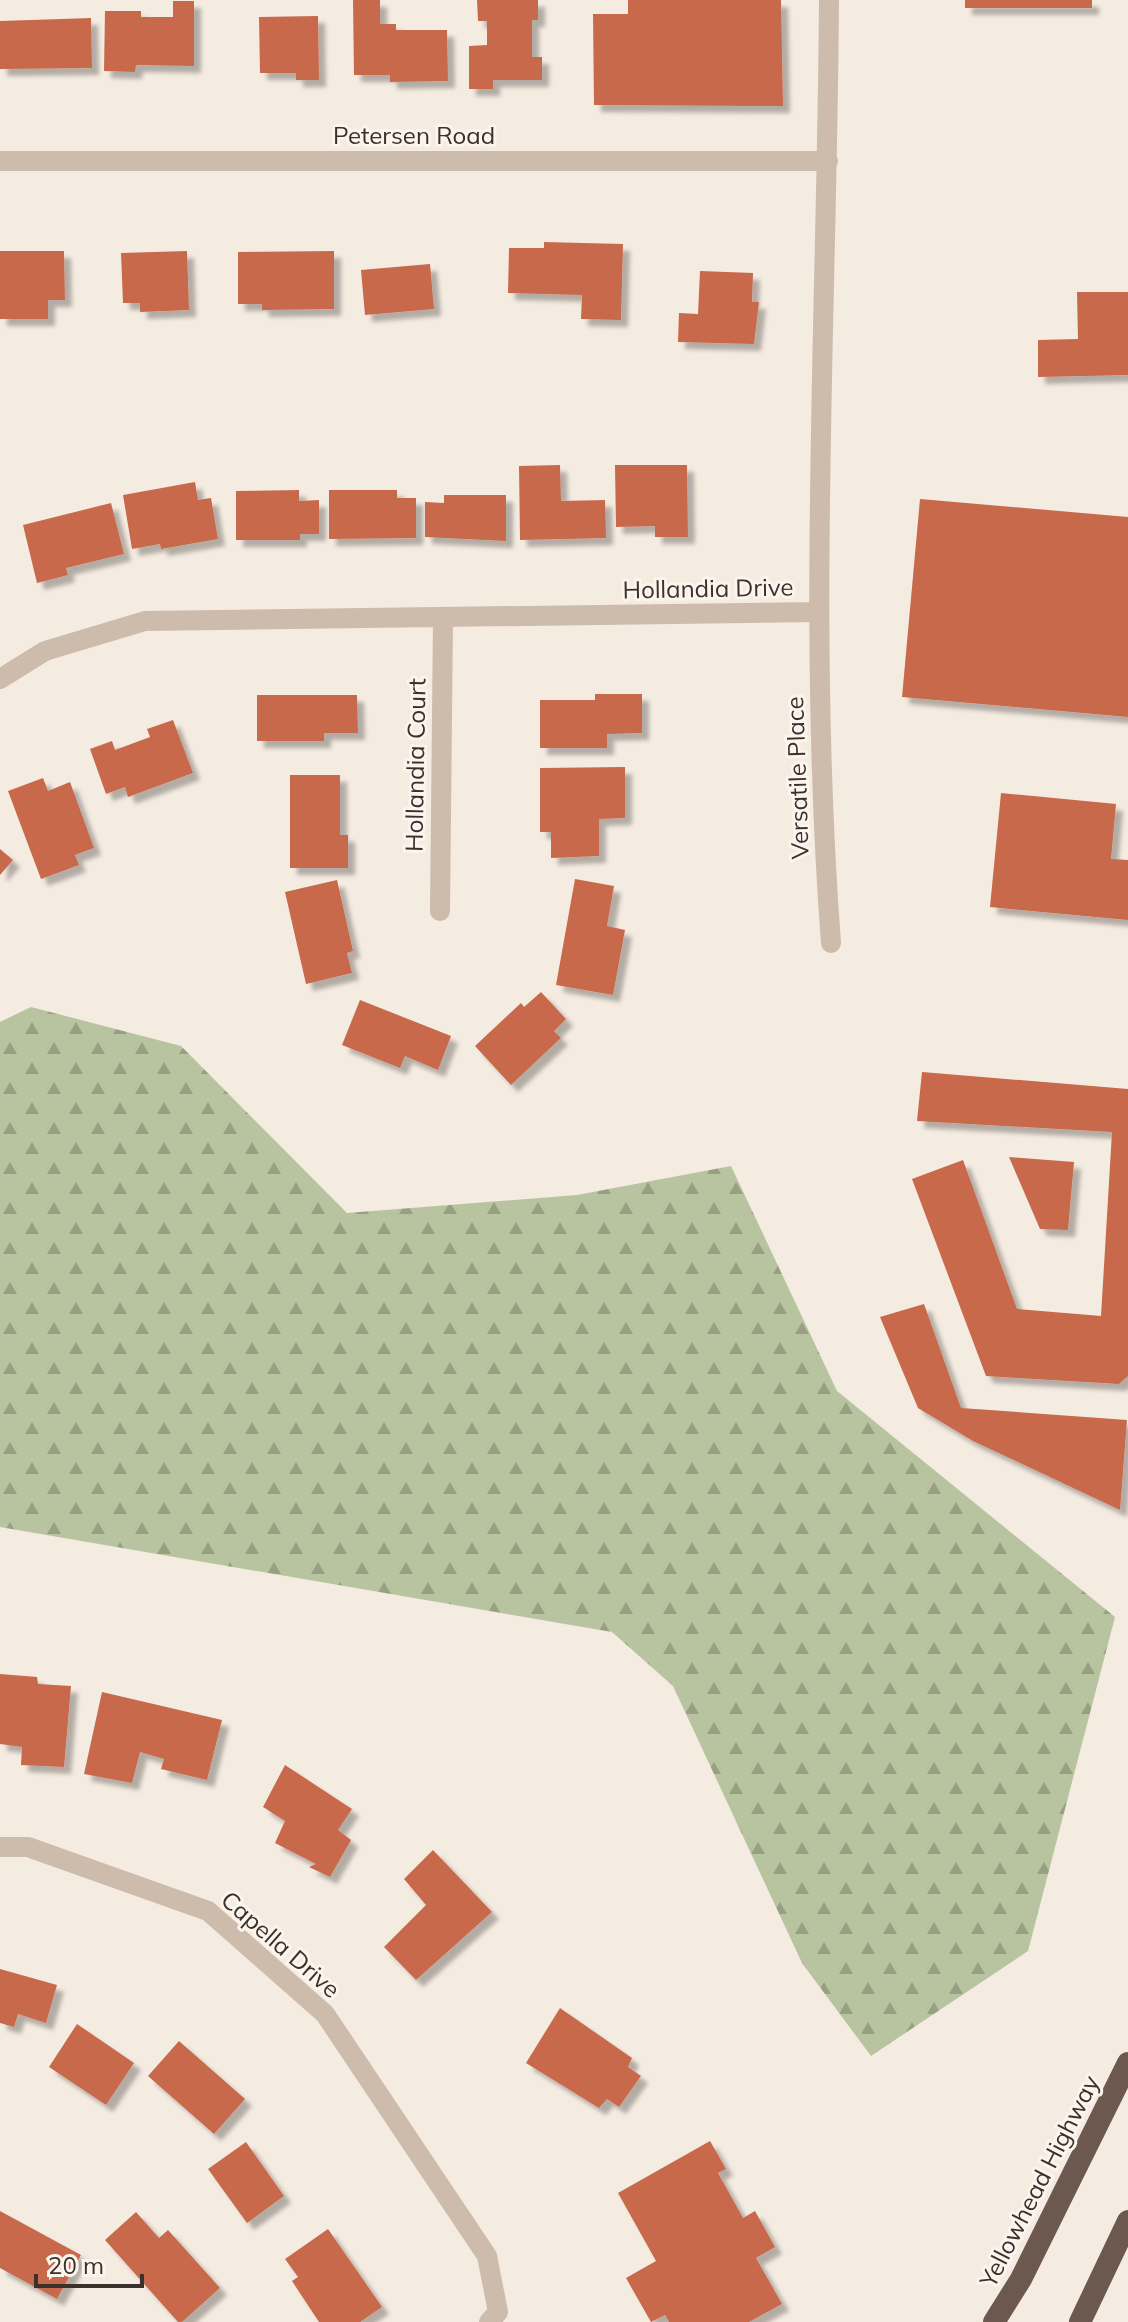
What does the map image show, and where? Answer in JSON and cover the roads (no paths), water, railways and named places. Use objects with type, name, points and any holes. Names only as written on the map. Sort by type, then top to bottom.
[{"type":"highway","name":"Yellowhead Highway","points":[[994,2322],[1021,2279],[1128,2063]]},
{"type":"highway","points":[[1080,2322],[1128,2221]]},
{"type":"street","name":"Hollandia Drive","points":[[0,679],[45,651],[145,621],[818,612],[829,0]]},
{"type":"street","name":"Petersen Road","points":[[0,161],[828,161]]},
{"type":"street","name":"Versatile Place","points":[[818,612],[824,845],[831,943]]},
{"type":"street","name":"Hollandia Court","points":[[440,911],[443,619]]},
{"type":"street","name":"Capella Drive","points":[[0,1847],[28,1847],[208,1911],[325,2014],[487,2256],[498,2312],[489,2322]]}]
